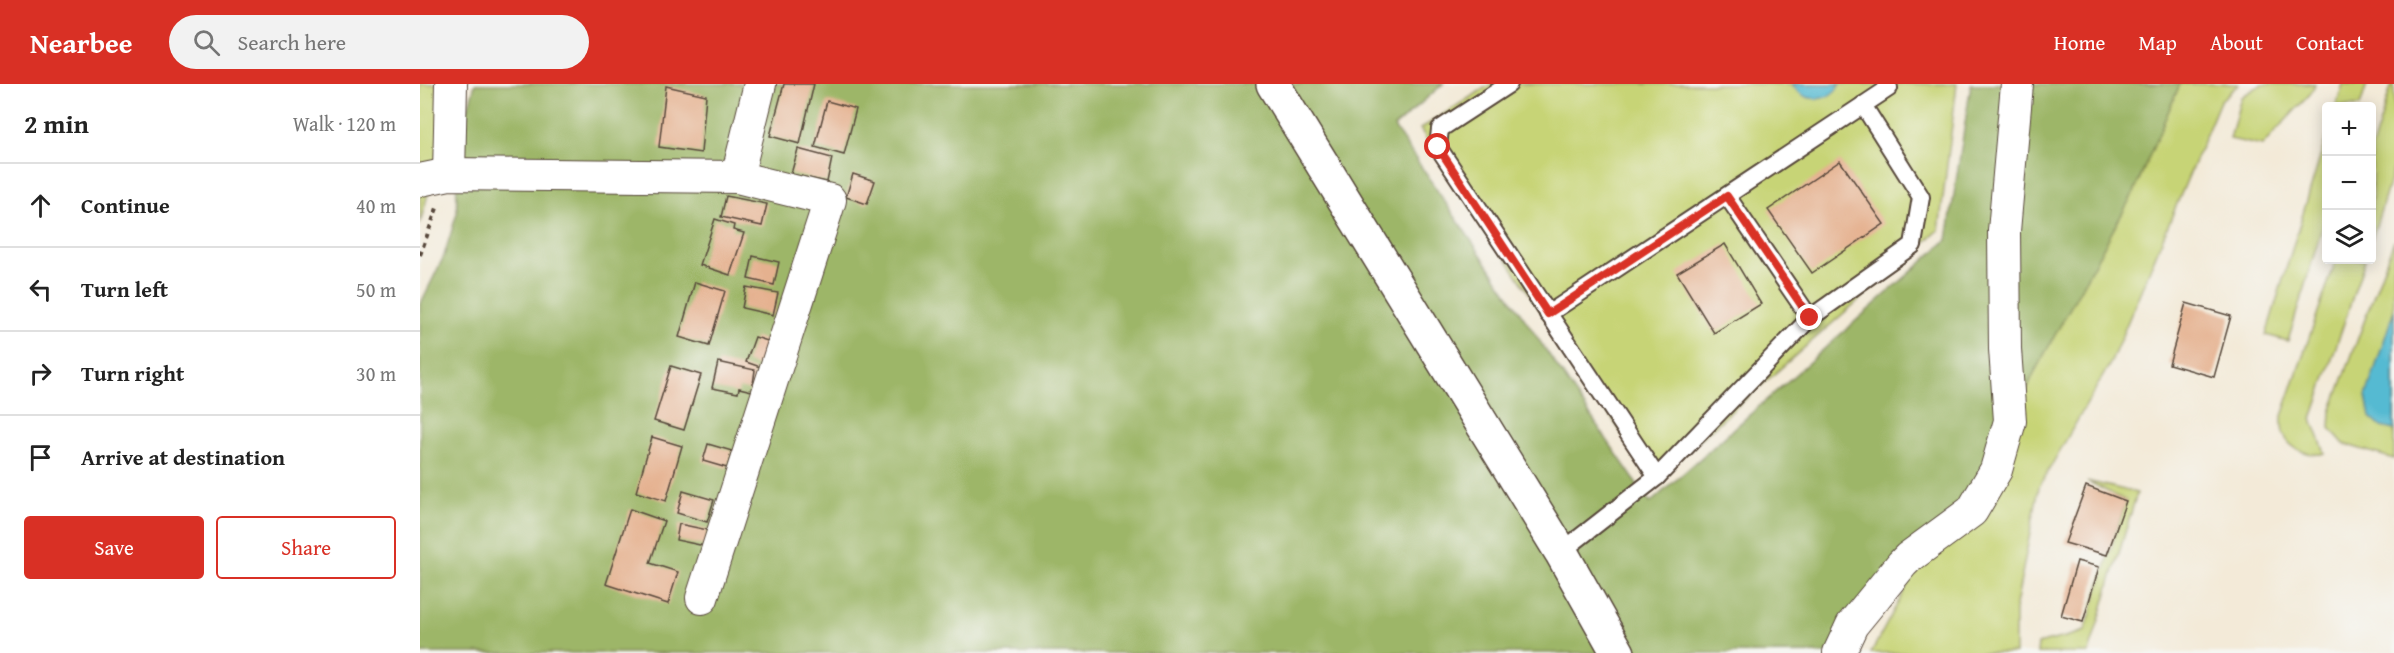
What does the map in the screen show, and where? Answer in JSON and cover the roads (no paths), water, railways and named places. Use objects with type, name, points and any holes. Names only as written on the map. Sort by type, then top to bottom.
[{"type":"street","points":[[451,84],[435,177],[737,177],[830,200],[702,598]]},
{"type":"street","points":[[737,177],[760,84]]},
{"type":"street","points":[[1273,84],[1561,552],[1618,653]]},
{"type":"street","points":[[1839,653],[1852,625],[1902,564],[1972,511],[1996,470],[2010,421],[2005,349],[2004,231],[2017,84]]},
{"type":"lane","points":[[1509,84],[1440,129],[1438,147],[1657,477]]},
{"type":"lane","points":[[1548,314],[1889,88],[1886,84]]},
{"type":"lane","points":[[1561,552],[1657,477],[1810,318],[1913,245],[1921,196],[1863,105]]},
{"type":"lane","points":[[1727,196],[1810,318]]},
{"type":"water","points":[[1792,84],[1840,84],[1829,95],[1816,99],[1803,95]]},
{"type":"water","points":[[2394,310],[2394,430],[2381,427],[2370,417],[2366,396]]}]
